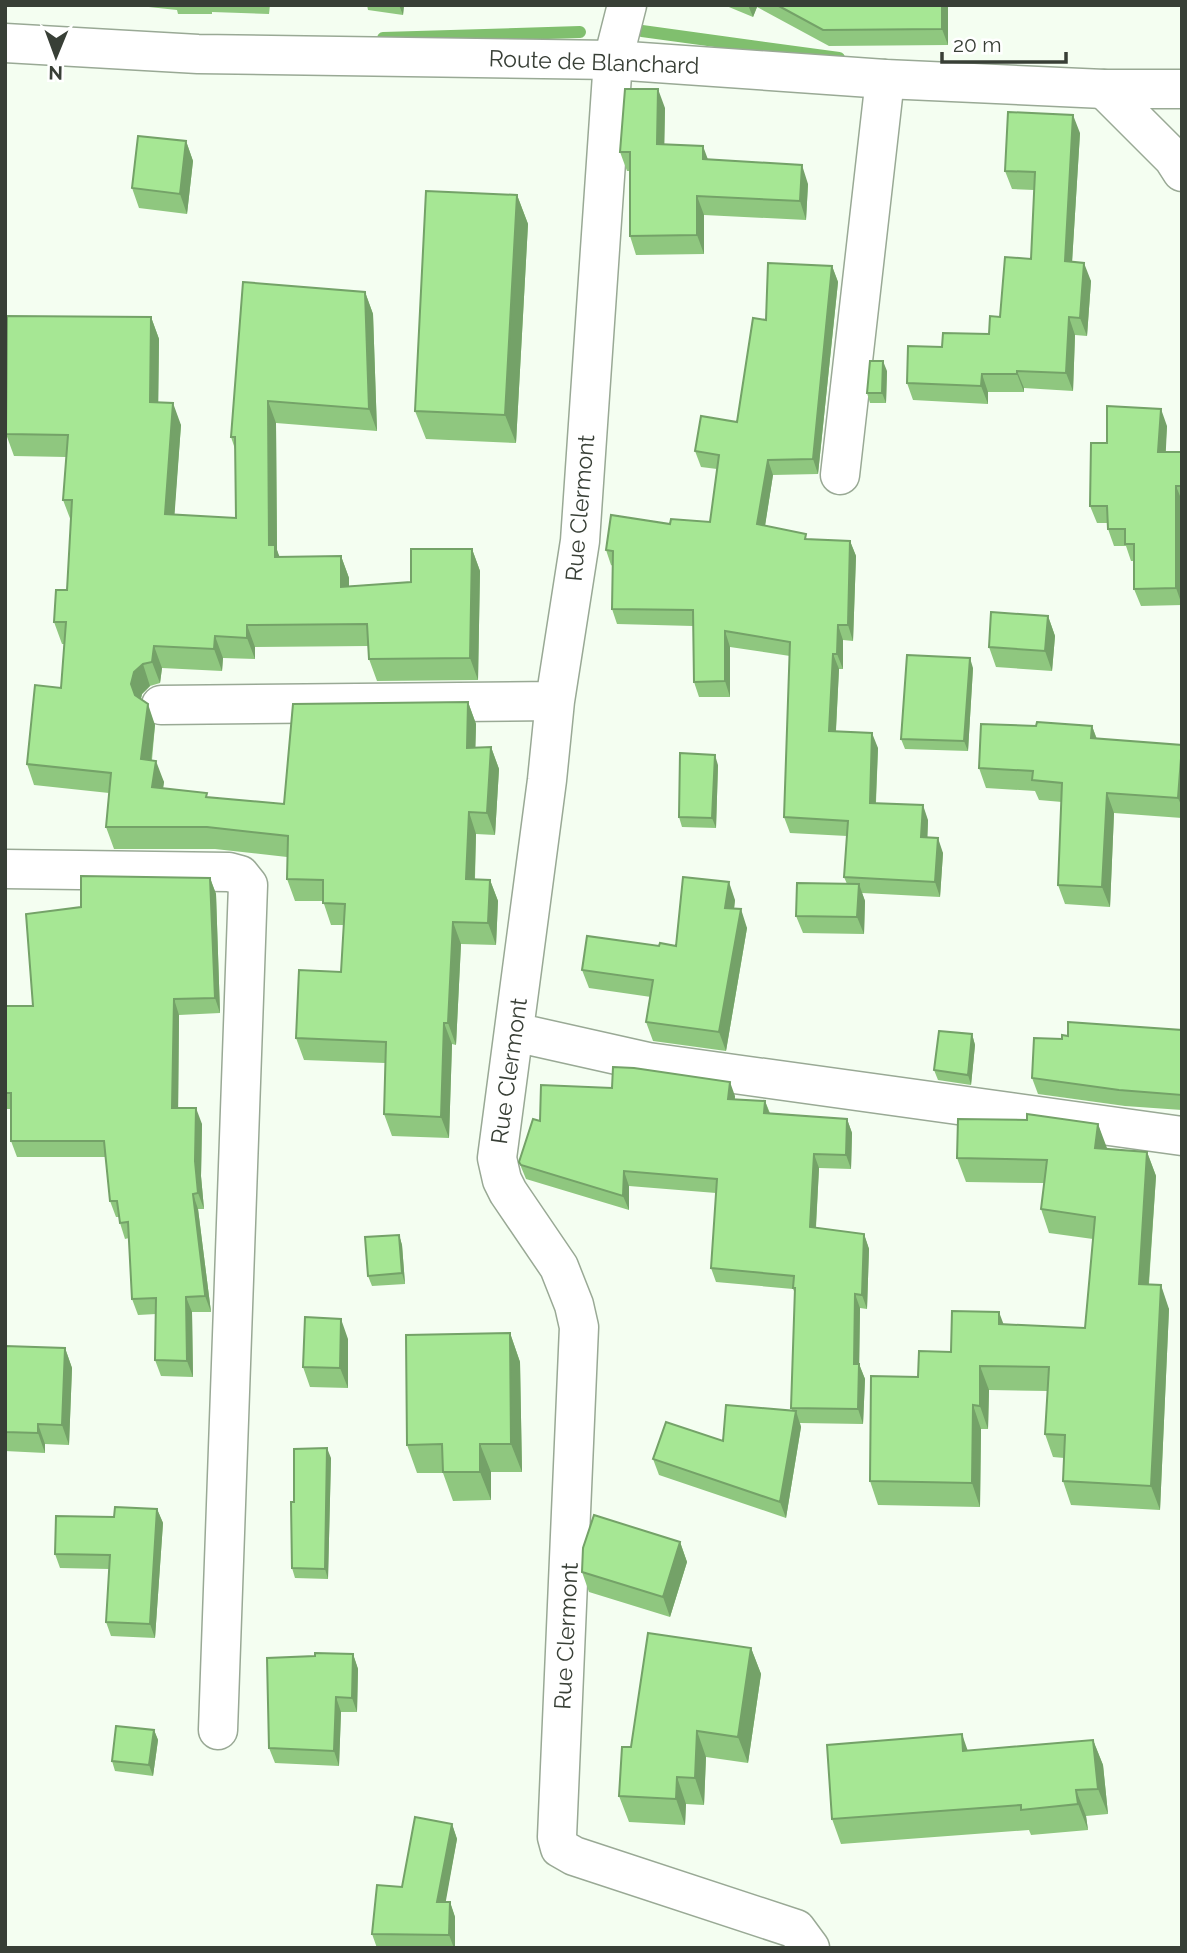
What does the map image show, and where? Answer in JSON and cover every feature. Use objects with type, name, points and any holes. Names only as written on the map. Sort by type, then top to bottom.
[{"type":"street","name":"Rue Clermont","points":[[627,5],[613,60],[580,541],[555,701],[497,1158],[502,1180],[559,1267],[574,1305],[579,1327],[557,1837],[560,1848],[574,1856],[796,1929],[810,1948]]},
{"type":"street","name":"Route de Blanchard","points":[[5,43],[198,54],[613,60],[885,79],[1104,89],[1182,89]]},
{"type":"street","points":[[840,475],[885,79]]},
{"type":"street","points":[[1104,89],[1173,158],[1182,172]]},
{"type":"street","points":[[161,705],[555,701]]},
{"type":"street","points":[[5,869],[229,872],[240,876],[248,885],[218,1730]]},
{"type":"street","points":[[514,1032],[648,1062],[1182,1136]]},
{"type":"building","points":[[777,5],[942,5],[942,29],[823,30]]},
{"type":"building","points":[[625,89],[658,89],[657,144],[703,146],[703,159],[802,165],[800,201],[697,196],[697,235],[630,236],[630,152],[620,152]]},
{"type":"building","points":[[1008,112],[1073,115],[1065,261],[1084,263],[1080,318],[1069,317],[1066,373],[1017,371],[1017,374],[982,374],[981,386],[907,383],[908,346],[942,347],[943,333],[989,334],[990,316],[1000,317],[1005,257],[1031,259],[1035,172],[1005,171]]},
{"type":"building","points":[[138,136],[186,141],[180,194],[132,188]]},
{"type":"building","points":[[426,191],[517,195],[505,415],[415,411]]},
{"type":"building","points":[[768,263],[832,266],[813,459],[768,460],[757,524],[806,534],[805,539],[850,541],[848,625],[838,625],[837,654],[833,654],[829,731],[872,733],[870,803],[923,805],[921,837],[938,838],[935,882],[844,877],[848,821],[784,817],[790,642],[725,631],[725,681],[694,682],[693,610],[612,609],[613,551],[606,550],[611,515],[670,524],[671,519],[710,522],[719,455],[695,451],[701,416],[737,422],[753,318],[766,320]]},
{"type":"building","points":[[243,282],[365,292],[369,409],[268,401],[269,545],[275,545],[275,557],[341,556],[341,587],[411,582],[411,549],[472,549],[470,658],[369,659],[367,624],[247,625],[247,638],[215,636],[214,649],[154,646],[152,662],[143,664],[134,672],[131,684],[135,695],[148,704],[141,759],[156,761],[152,787],[207,793],[206,797],[284,804],[293,704],[468,702],[467,748],[491,747],[487,813],[469,812],[466,879],[490,880],[488,923],[453,922],[448,1023],[444,1023],[441,1117],[384,1114],[386,1042],[296,1038],[299,970],[341,972],[345,904],[323,903],[323,880],[287,879],[288,836],[207,827],[106,827],[111,773],[27,764],[35,685],[61,688],[66,622],[54,622],[56,590],[67,590],[72,500],[63,500],[68,435],[6,434],[7,316],[151,317],[150,402],[173,403],[165,514],[236,518],[235,437],[231,437]]},
{"type":"building","points":[[870,361],[883,361],[882,393],[867,393]]},
{"type":"building","points":[[1107,406],[1161,409],[1158,452],[1182,452],[1182,486],[1176,486],[1176,588],[1134,589],[1134,544],[1125,544],[1125,529],[1108,529],[1107,506],[1090,506],[1091,443],[1107,443]]},
{"type":"building","points":[[991,612],[1048,616],[1045,651],[989,647]]},
{"type":"building","points":[[907,655],[970,658],[964,741],[901,739]]},
{"type":"building","points":[[1037,722],[1092,726],[1091,738],[1182,745],[1178,798],[1107,793],[1102,887],[1058,885],[1062,783],[1032,780],[1033,771],[979,768],[981,724],[1036,726]]},
{"type":"building","points":[[680,753],[715,755],[712,818],[679,817]]},
{"type":"building","points":[[81,876],[210,878],[215,998],[174,999],[172,1108],[196,1108],[195,1161],[198,1193],[193,1194],[205,1294],[186,1297],[187,1361],[155,1360],[156,1298],[132,1299],[128,1222],[120,1223],[117,1201],[110,1201],[104,1141],[11,1141],[11,1093],[5,1093],[5,1006],[33,1006],[26,914],[81,907]]},
{"type":"building","points":[[683,877],[729,882],[725,908],[741,909],[719,1032],[646,1022],[653,980],[582,970],[587,936],[676,946]]},
{"type":"building","points":[[797,883],[859,884],[857,917],[796,916]]},
{"type":"building","points":[[1068,1022],[1182,1030],[1182,1095],[1119,1090],[1032,1078],[1034,1038],[1062,1039],[1062,1035],[1068,1036]]},
{"type":"building","points":[[939,1031],[972,1034],[968,1075],[934,1070]]},
{"type":"building","points":[[613,1067],[730,1082],[728,1099],[765,1101],[764,1113],[847,1119],[846,1155],[814,1154],[810,1227],[864,1234],[862,1295],[855,1294],[854,1364],[859,1364],[858,1409],[791,1408],[794,1276],[711,1268],[717,1179],[624,1171],[623,1196],[521,1165],[519,1162],[533,1119],[540,1121],[541,1085],[612,1088]]},
{"type":"building","points":[[1027,1114],[1098,1124],[1095,1148],[1147,1152],[1139,1284],[1161,1285],[1151,1486],[1063,1481],[1065,1435],[1045,1434],[1049,1367],[980,1366],[980,1406],[973,1405],[972,1483],[870,1481],[871,1376],[918,1377],[919,1351],[951,1352],[952,1311],[999,1312],[999,1324],[1085,1328],[1095,1217],[1041,1209],[1047,1160],[957,1158],[958,1119],[1027,1120]]},
{"type":"building","points":[[399,1235],[402,1273],[368,1276],[365,1237]]},
{"type":"building","points":[[305,1317],[341,1319],[340,1368],[303,1367]]},
{"type":"building","points":[[510,1333],[511,1444],[480,1444],[480,1472],[443,1472],[442,1444],[407,1445],[406,1335]]},
{"type":"building","points":[[5,1346],[65,1348],[62,1425],[38,1424],[38,1433],[5,1432]]},
{"type":"building","points":[[726,1405],[796,1411],[780,1502],[653,1459],[666,1422],[723,1441]]},
{"type":"building","points":[[327,1448],[325,1569],[292,1568],[291,1502],[294,1502],[294,1449]]},
{"type":"building","points":[[115,1507],[157,1509],[150,1624],[106,1622],[110,1555],[55,1554],[56,1516],[114,1517]]},
{"type":"building","points":[[594,1515],[680,1542],[663,1597],[582,1572],[583,1548]]},
{"type":"building","points":[[648,1633],[751,1648],[738,1737],[697,1731],[695,1778],[677,1777],[676,1799],[619,1796],[622,1747],[631,1747]]},
{"type":"building","points":[[315,1653],[353,1654],[352,1698],[336,1697],[334,1751],[269,1748],[267,1658],[315,1656]]},
{"type":"building","points":[[116,1726],[154,1730],[149,1765],[112,1761]]},
{"type":"building","points":[[962,1734],[963,1751],[1093,1740],[1098,1789],[1076,1790],[1078,1804],[1021,1810],[1021,1805],[832,1819],[827,1745]]},
{"type":"building","points":[[415,1817],[452,1824],[437,1902],[450,1902],[449,1935],[372,1934],[377,1885],[402,1887]]},
{"type":"waterway","points":[[642,31],[839,58]]},
{"type":"waterway","points":[[383,38],[580,32]]}]
